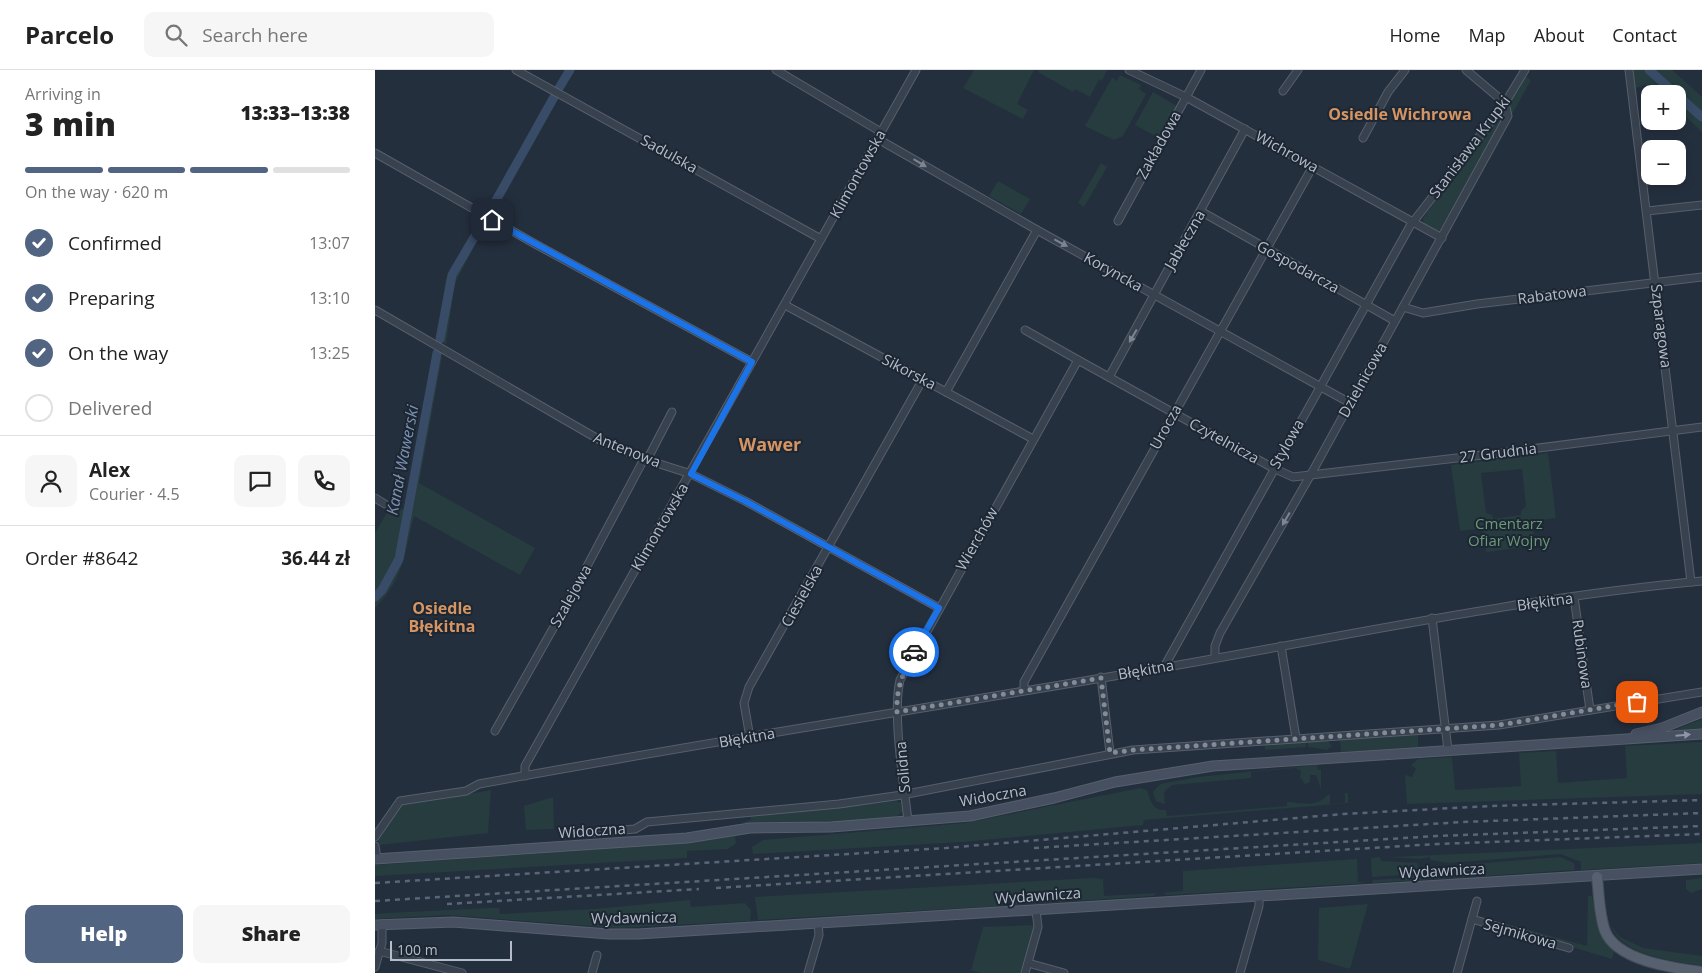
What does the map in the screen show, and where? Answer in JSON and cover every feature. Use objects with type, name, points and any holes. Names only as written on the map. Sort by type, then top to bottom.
[{"type":"main road","name":"Widoczna","points":[[1614,740],[1662,728],[1702,712]]},
{"type":"main road","name":"Widoczna","points":[[376,859],[687,838],[750,828],[826,827],[970,816],[1054,798],[1106,784],[1183,770],[1268,762],[1702,734]]},
{"type":"main road","name":"Wydawnicza","points":[[379,924],[461,922],[600,934],[638,934],[1702,870]]},
{"type":"main road","points":[[1597,877],[1602,917],[1606,932],[1613,943],[1632,956],[1689,971],[1702,972]]},
{"type":"street","name":"Sadulska","points":[[516,70],[821,239]]},
{"type":"street","name":"Koryncka","points":[[776,70],[879,135],[1037,230],[1350,403]]},
{"type":"street","name":"Klimontowska","points":[[525,776],[525,766],[691,474],[915,70]]},
{"type":"street","name":"Wichrowa","points":[[1129,70],[1186,97],[1442,238]]},
{"type":"street","points":[[1146,79],[1150,70]]},
{"type":"street","name":"Zakładowa","points":[[1117,221],[1201,70]]},
{"type":"street","points":[[1283,92],[1298,70]]},
{"type":"street","points":[[1363,138],[1388,92],[1405,70]]},
{"type":"street","points":[[1466,70],[1505,103]]},
{"type":"street","name":"Stanisława Krupki","points":[[1412,222],[1505,103],[1525,70]]},
{"type":"street","name":"Szparagowa","points":[[1629,70],[1691,582]]},
{"type":"street","name":"Dzielnicowa","points":[[1215,657],[1215,646],[1220,633],[1310,476],[1508,116],[1505,103]]},
{"type":"street","name":"Jabłeczna","points":[[1109,377],[1202,212],[1245,129]]},
{"type":"street","points":[[375,153],[537,245],[752,362]]},
{"type":"street","name":"Urocza","points":[[1024,690],[1024,682],[1313,166]]},
{"type":"street","points":[[1647,211],[1702,206]]},
{"type":"street","name":"Gospodarcza","points":[[1202,212],[1395,321]]},
{"type":"street","name":"Stylowa","points":[[1164,668],[1273,468],[1412,222]]},
{"type":"street","points":[[947,392],[1037,230]]},
{"type":"street","name":"Rabatowa","points":[[1403,308],[1423,313],[1477,304],[1702,277]]},
{"type":"street","name":"Sikorska","points":[[785,304],[1033,439]]},
{"type":"street","name":"Antenowa","points":[[375,310],[591,436],[645,459],[691,474],[829,546],[939,608]]},
{"type":"street","name":"Czytelnicza","points":[[1025,330],[1273,468],[1293,476]]},
{"type":"street","name":"Wierchów","points":[[897,712],[897,692],[900,680],[1077,360]]},
{"type":"street","name":"Ciesielska","points":[[750,738],[744,703],[745,695],[923,379]]},
{"type":"street","name":"Szalejowa","points":[[495,731],[672,412]]},
{"type":"street","name":"27 Grudnia","points":[[1293,476],[1310,476],[1702,427]]},
{"type":"street","points":[[375,498],[385,504]]},
{"type":"street","name":"Błękitna","points":[[375,837],[400,801],[466,791],[479,784],[1024,690],[1164,668],[1432,618],[1574,597],[1702,581]]},
{"type":"street","name":"Rubinowa","points":[[1574,597],[1590,710]]},
{"type":"street","points":[[1432,618],[1447,750]]},
{"type":"street","points":[[1281,646],[1296,738]]},
{"type":"street","points":[[1101,678],[1110,753]]},
{"type":"street","name":"Widoczna","points":[[588,833],[635,829],[647,822],[839,804],[905,795],[1110,753],[1133,750],[1499,725],[1702,692]]},
{"type":"street","name":"Solidna","points":[[897,712],[908,821]]},
{"type":"street","points":[[375,846],[376,859]]},
{"type":"street","points":[[1240,973],[1259,906],[1259,896]]},
{"type":"street","points":[[1457,973],[1477,902]]},
{"type":"street","points":[[1025,973],[1038,927],[1036,910]]},
{"type":"street","name":"Sejmikowa","points":[[1472,920],[1569,948]]},
{"type":"street","points":[[809,973],[819,935],[818,923]]},
{"type":"street","points":[[375,967],[379,951],[379,924]]},
{"type":"street","points":[[379,951],[462,973]]},
{"type":"street","points":[[592,973],[597,955]]},
{"type":"street","points":[[1028,963],[1064,973]]},
{"type":"green space","points":[[974,70],[1034,70],[1017,104],[1028,110],[1023,119],[963,88]]},
{"type":"green space","points":[[1039,70],[1107,70],[1102,81],[1099,79],[1090,97],[1075,89],[1073,92],[1038,72]]},
{"type":"green space","points":[[1632,70],[1672,70],[1702,97],[1702,132],[1686,117],[1686,85],[1650,84],[1635,88]]},
{"type":"green space","points":[[1120,75],[1141,85],[1139,89],[1146,94],[1123,136],[1114,140],[1085,126],[1112,78],[1117,81]]},
{"type":"green space","points":[[1526,77],[1531,80],[1510,118],[1510,102]]},
{"type":"green space","points":[[1153,92],[1177,106],[1159,138],[1135,125]]},
{"type":"green space","points":[[552,95],[558,99],[491,214],[487,212]]},
{"type":"green space","points":[[1502,112],[1504,116],[1439,231],[1424,225],[1423,219],[1437,197]]},
{"type":"green space","points":[[1101,163],[1107,167],[1084,207],[1078,203]]},
{"type":"green space","points":[[998,181],[1030,199],[1021,214],[989,196]]},
{"type":"green space","points":[[481,219],[487,222],[455,283],[446,344],[436,338],[446,279]]},
{"type":"green space","points":[[435,353],[442,357],[419,483],[535,548],[520,575],[414,516],[398,575],[385,597],[375,608],[375,533],[392,504],[406,511]]},
{"type":"green space","name":"Cmentarz Ofiar Wojny","points":[[1548,453],[1556,518],[1532,521],[1535,546],[1486,552],[1483,528],[1460,531],[1451,465]],"holes":[[[1522,469],[1526,506],[1521,511],[1521,515],[1493,519],[1492,515],[1486,513],[1481,473]]]},
{"type":"green space","points":[[1702,719],[1702,729],[1667,733]]},
{"type":"green space","points":[[1418,735],[1418,747],[1341,752],[1340,740]]},
{"type":"green space","points":[[1328,741],[1332,746],[1327,750],[1308,747],[1308,742]]},
{"type":"green space","points":[[1306,742],[1306,747],[1265,750],[1265,744]]},
{"type":"green space","points":[[1702,742],[1702,794],[1407,804],[1405,775],[1412,777],[1416,769],[1411,765],[1418,759],[1452,757],[1455,790],[1521,786],[1519,753],[1556,751],[1558,783],[1627,778],[1625,746]]},
{"type":"green space","points":[[1317,765],[1318,770],[1321,769],[1321,789],[1316,775],[1310,775],[1310,782],[1305,784],[1300,777],[1301,771],[1296,768],[1251,772],[1251,778],[1172,785],[1164,792],[1165,804],[1156,801],[1153,792],[1160,784],[1198,777]]},
{"type":"green space","points":[[1140,788],[1147,790],[1155,807],[1166,810],[1167,816],[1287,806],[1287,802],[1309,804],[1318,802],[1327,795],[1330,795],[1330,804],[1345,803],[1345,793],[1348,793],[1348,803],[1144,820],[1143,825],[962,842],[753,854],[752,847],[763,840],[965,823]]},
{"type":"green space","points":[[491,790],[488,833],[379,845],[378,840],[395,811],[404,803],[432,801]]},
{"type":"green space","points":[[553,797],[554,829],[526,830],[524,806]]},
{"type":"green space","points":[[896,801],[901,803],[902,812],[895,818],[823,823],[740,823],[751,820],[751,816]]},
{"type":"green space","points":[[735,836],[736,843],[728,849],[687,851],[687,858],[375,876],[375,865],[602,849]]},
{"type":"green space","points":[[1702,843],[1702,863],[1581,870],[1581,862],[1561,854],[1449,863],[1430,860],[1430,857],[1420,859],[1391,857]]},
{"type":"green space","points":[[1380,857],[1381,861],[1417,863],[1419,868],[1413,869],[1404,875],[1372,877],[1371,858]]},
{"type":"green space","points":[[1560,857],[1574,863],[1575,870],[1373,883],[1372,880],[1406,878],[1415,872],[1446,869],[1448,866]]},
{"type":"green space","points":[[1357,859],[1358,882],[1367,883],[1167,895],[1163,893],[1183,891],[1183,871]]},
{"type":"green space","points":[[1092,878],[1103,879],[1104,896],[1157,893],[1153,896],[1013,905],[1011,901],[1002,902],[1001,906],[758,920],[755,897]]},
{"type":"green space","points":[[1702,878],[1702,889],[1691,893],[1686,889],[1686,880]]},
{"type":"green space","points":[[1588,896],[1592,896],[1600,935],[1614,952],[1612,959],[1572,947],[1573,944],[1478,918],[1478,916],[1587,946]]},
{"type":"green space","points":[[690,900],[691,907],[745,903],[751,910],[750,921],[616,928],[448,915],[375,919],[375,914],[388,913],[499,908],[500,914],[594,909]]},
{"type":"green space","points":[[1368,904],[1350,969],[1318,960],[1319,908]]},
{"type":"green space","points":[[1034,925],[1026,958],[1024,958],[1022,973],[981,973],[971,970],[983,927]]},
{"type":"green space","points":[[1611,926],[1620,937],[1643,948],[1702,956],[1702,966],[1664,959],[1638,951],[1617,936]]},
{"type":"waterway","name":"Kanał Wawerski","points":[[559,88],[570,70]]},
{"type":"waterway","name":"Kanał Wawerski","points":[[1649,70],[1666,85]]},
{"type":"waterway","name":"Kanał Wawerski","points":[[489,213],[554,97]]},
{"type":"waterway","name":"Kanał Wawerski","points":[[1686,103],[1702,117]]},
{"type":"waterway","name":"Kanał Wawerski","points":[[440,339],[452,275],[483,222]]},
{"type":"waterway","name":"Kanał Wawerski","points":[[375,597],[382,590],[399,559],[437,353]]},
{"type":"railway","points":[[375,883],[946,848],[1343,814],[1490,806],[1702,800]]},
{"type":"railway","points":[[1034,848],[1463,822],[1702,813]]},
{"type":"railway","points":[[375,901],[1437,836],[1702,826]]},
{"type":"railway","points":[[716,888],[1437,844],[1702,834]]},
{"type":"railway","points":[[447,904],[699,889]]},
{"type":"way so far","points":[[914,652],[900,680],[897,692],[897,712],[1101,678],[1110,753],[1499,725],[1637,702]]},
{"type":"district","name":"Osiedle Wichrowa","points":[[1400,114]]},
{"type":"district","name":"Wawer","points":[[770,445]]},
{"type":"district","name":"Osiedle Błękitna","points":[[442,617]]},
{"type":"route","points":[[492,220],[752,362],[691,474],[829,546],[939,608],[914,652]]}]
